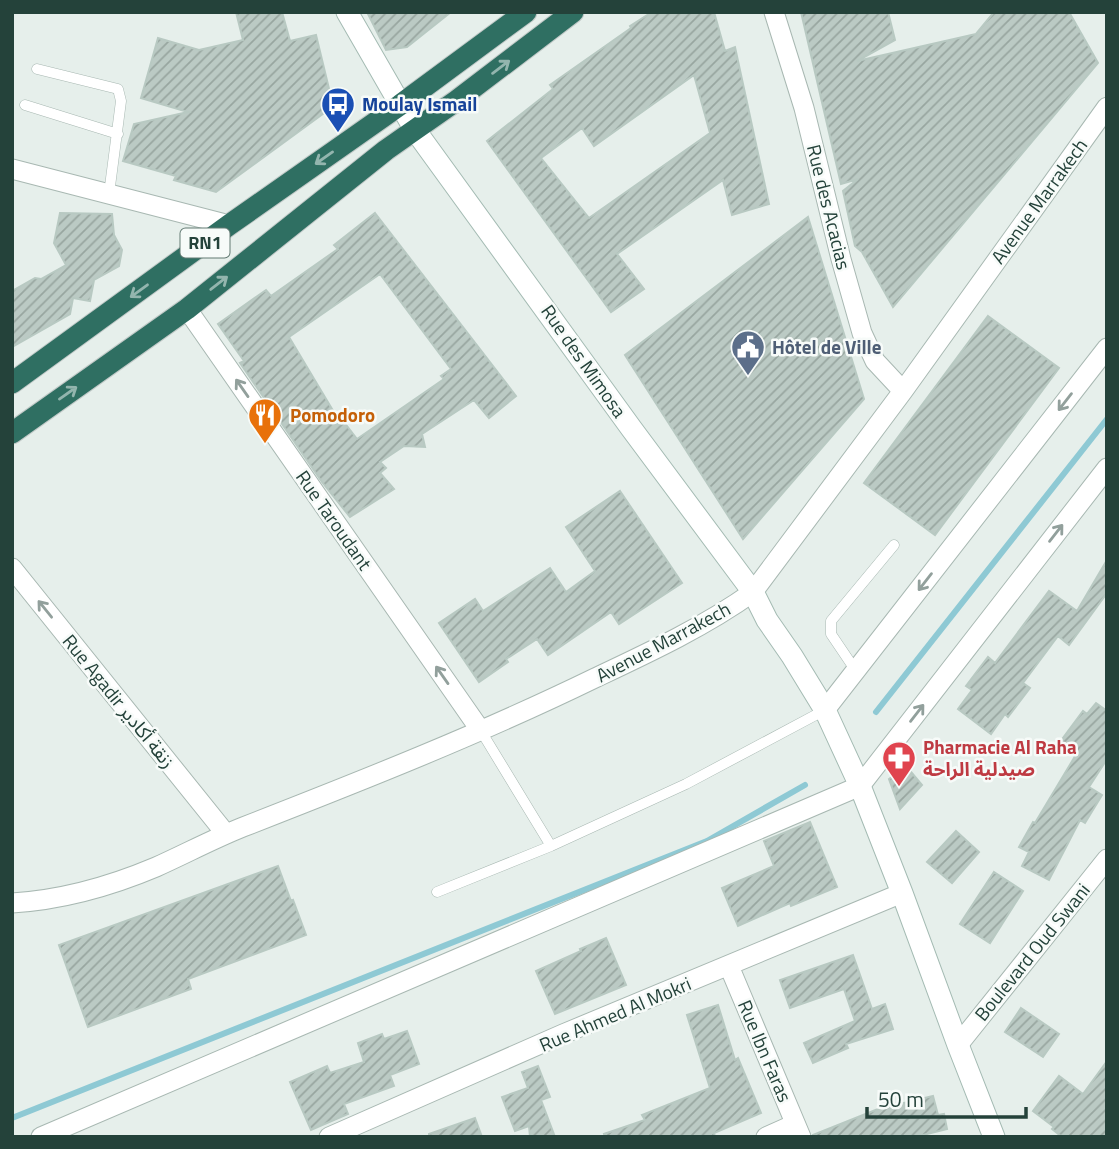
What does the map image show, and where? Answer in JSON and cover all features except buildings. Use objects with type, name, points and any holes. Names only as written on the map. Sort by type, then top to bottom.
[{"type":"highway","name":"RN1","points":[[12,383],[526,12]]},
{"type":"highway","name":"RN1","points":[[12,433],[187,309],[386,150],[573,12]]},
{"type":"main road","name":"Rue des Mimosa","points":[[347,12],[415,130],[753,592],[767,620],[825,710],[860,786],[994,1137]]},
{"type":"street","name":"Rue des Acacias","points":[[774,12],[804,108],[862,333],[875,360],[903,391]]},
{"type":"street","name":"Avenue Marrakech","points":[[12,903],[49,899],[154,868],[226,834],[481,731],[666,643],[729,609],[753,592],[903,391],[1107,107]]},
{"type":"street","points":[[12,169],[229,225]]},
{"type":"street","name":"Rue Taroudant","points":[[187,309],[481,731]]},
{"type":"street","points":[[825,710],[1107,348]]},
{"type":"street","points":[[41,1137],[860,786],[1107,468]]},
{"type":"street","name":"Rue Agadir زنقة أكادير","points":[[12,568],[226,834]]},
{"type":"street","name":"Boulevard Oud Swani","points":[[958,1045],[1107,859]]},
{"type":"street","name":"Rue Ahmed Al Mokri","points":[[329,1137],[563,1034],[902,893]]},
{"type":"street","name":"Rue Ibn Faras","points":[[729,966],[798,1130]]},
{"type":"street","points":[[766,1137],[798,1130]]},
{"type":"lane","points":[[37,69],[118,89],[121,101],[109,194]]},
{"type":"lane","points":[[25,104],[118,134]]},
{"type":"lane","points":[[856,671],[831,634],[831,621],[894,545]]},
{"type":"lane","points":[[438,892],[551,846],[686,784],[825,710]]},
{"type":"lane","points":[[481,731],[551,846]]},
{"type":"waterway","points":[[876,712],[1107,419]]},
{"type":"waterway","points":[[12,1118],[707,841],[805,785]]},
{"type":"place","name":"Moulay Ismail","points":[[338,134]]},
{"type":"place","name":"Hôtel de Ville","points":[[748,377]]},
{"type":"place","name":"Pomodoro","points":[[265,445]]},
{"type":"place","name":"Pharmacie Al Raha صيدلية الراحة","points":[[899,788]]}]
